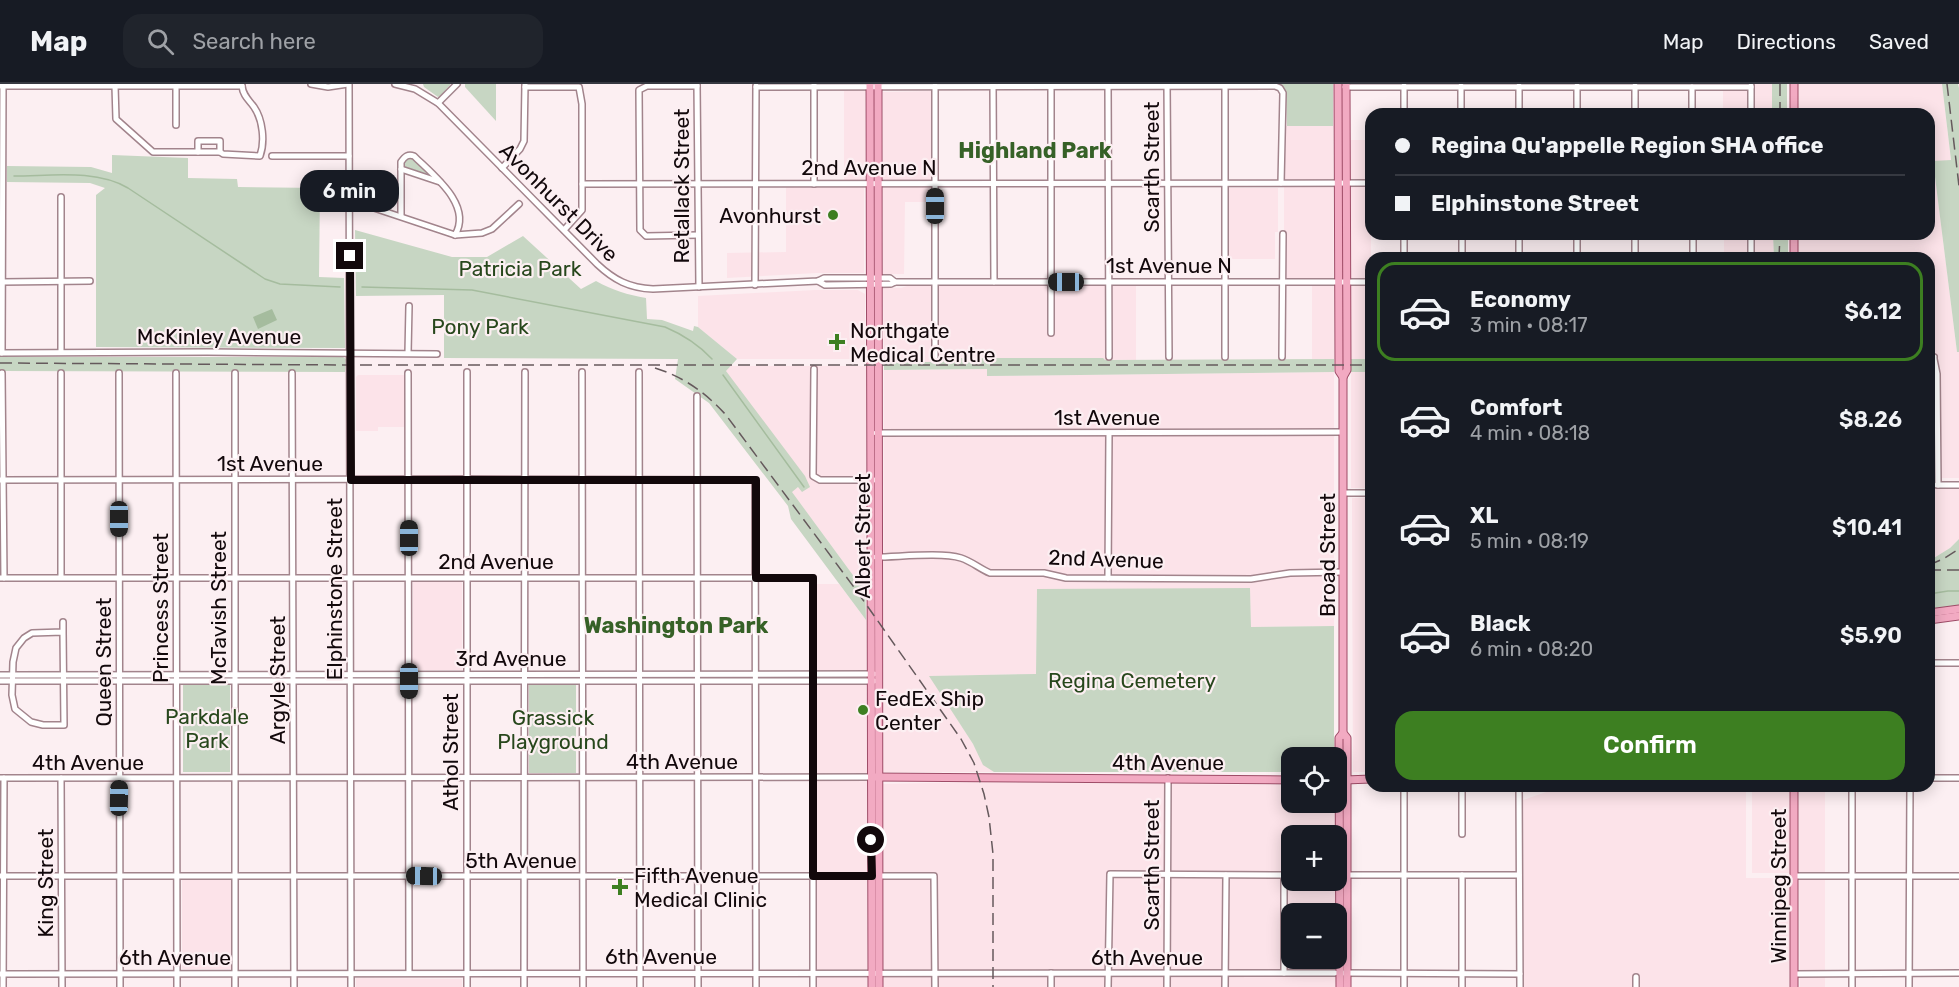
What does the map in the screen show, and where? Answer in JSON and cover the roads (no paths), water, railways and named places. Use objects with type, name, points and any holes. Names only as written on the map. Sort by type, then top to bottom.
[{"type":"main road","points":[[1794,84],[1794,108]]},
{"type":"main road","name":"Albert Street","points":[[872,987],[875,973],[874,85]]},
{"type":"main road","name":"Broad Street","points":[[1342,86],[1342,282],[1339,370],[1343,377],[1343,733],[1347,738],[1346,747]]},
{"type":"main road","points":[[1935,612],[1959,609]]},
{"type":"main road","points":[[1935,619],[1959,615]]},
{"type":"main road","name":"4th Avenue","points":[[875,777],[1281,780]]},
{"type":"main road","points":[[1347,780],[1365,779]]},
{"type":"main road","name":"Winnipeg Street","points":[[1794,792],[1794,987]]},
{"type":"main road","name":"Broad Street","points":[[1340,987],[1341,891]]},
{"type":"main road","name":"Albert Street","points":[[875,973],[879,987]]},
{"type":"main road","name":"Broad Street","points":[[1341,973],[1347,987]]},
{"type":"street","points":[[311,84],[328,87],[348,84]]},
{"type":"street","name":"Elphinstone Street","points":[[348,84],[351,353],[351,987]]},
{"type":"street","name":"Avonhurst Drive","points":[[395,84],[416,86],[438,103],[610,276],[624,284],[639,288],[755,285],[818,281],[824,278],[874,281]]},
{"type":"street","points":[[438,103],[457,84]]},
{"type":"street","points":[[1,353],[2,86],[60,85],[117,85],[176,86],[242,85],[244,96],[260,117],[262,151],[260,156],[220,152],[153,152],[116,120],[117,85]]},
{"type":"street","points":[[502,168],[520,149],[524,141],[525,85],[579,87],[582,104],[582,210],[564,230]]},
{"type":"street","points":[[697,85],[647,86],[639,90],[639,184],[640,230],[646,236],[698,235]]},
{"type":"street","name":"Retallack Street","points":[[697,85],[699,287]]},
{"type":"street","points":[[755,285],[756,85],[1275,86],[1283,93],[1281,183]]},
{"type":"street","points":[[814,85],[814,183]]},
{"type":"street","points":[[935,85],[935,357]]},
{"type":"street","points":[[993,85],[994,282]]},
{"type":"street","points":[[1050,333],[1051,85]]},
{"type":"street","points":[[1108,85],[1109,357]]},
{"type":"street","name":"Scarth Street","points":[[1167,85],[1168,357]]},
{"type":"street","points":[[1225,85],[1225,357]]},
{"type":"street","points":[[176,86],[176,125]]},
{"type":"street","points":[[1342,86],[1751,86],[1751,108]]},
{"type":"street","points":[[1404,86],[1404,108]]},
{"type":"street","points":[[1461,86],[1461,108]]},
{"type":"street","points":[[1519,86],[1519,108]]},
{"type":"street","points":[[1577,86],[1577,108]]},
{"type":"street","points":[[1635,86],[1635,108]]},
{"type":"street","points":[[1692,87],[1692,108]]},
{"type":"street","points":[[198,152],[198,141],[220,141],[220,152]]},
{"type":"street","points":[[401,216],[401,162],[404,157],[410,155],[414,156],[453,195],[458,210],[459,229],[455,235]]},
{"type":"street","points":[[272,156],[349,156]]},
{"type":"street","points":[[401,169],[441,183]]},
{"type":"street","name":"2nd Avenue N","points":[[582,184],[1365,183]]},
{"type":"street","points":[[61,197],[61,352]]},
{"type":"street","points":[[349,206],[371,207],[455,235],[482,233],[492,229],[519,204]]},
{"type":"street","points":[[1282,234],[1282,357]]},
{"type":"street","points":[[1,282],[90,281]]},
{"type":"street","name":"1st Avenue N","points":[[874,281],[891,284],[895,282],[1365,282]]},
{"type":"street","points":[[408,353],[409,306]]},
{"type":"street","name":"McKinley Avenue","points":[[1,353],[437,354]]},
{"type":"street","points":[[1935,363],[1938,485],[1959,485]]},
{"type":"street","points":[[814,369],[813,476],[820,480],[875,480]]},
{"type":"street","name":"Athol Street","points":[[467,372],[467,987]]},
{"type":"street","points":[[524,987],[525,372]]},
{"type":"street","points":[[582,372],[584,987]]},
{"type":"street","points":[[639,372],[640,987]]},
{"type":"street","points":[[2,373],[2,578]]},
{"type":"street","name":"Queen Street","points":[[119,373],[120,778],[118,876],[120,987]]},
{"type":"street","name":"Princess Street","points":[[176,373],[177,987]]},
{"type":"street","name":"McTavish Street","points":[[235,373],[235,987]]},
{"type":"street","name":"Argyle Street","points":[[292,373],[294,987]]},
{"type":"street","points":[[408,373],[409,973]]},
{"type":"street","points":[[61,374],[61,577]]},
{"type":"street","points":[[697,396],[698,987]]},
{"type":"street","name":"1st Avenue","points":[[875,433],[1343,432]]},
{"type":"street","points":[[1108,578],[1109,433]]},
{"type":"street","name":"1st Avenue","points":[[2,480],[756,480],[756,578]]},
{"type":"street","points":[[1343,493],[1365,493]]},
{"type":"street","name":"2nd Avenue","points":[[875,557],[952,556],[966,560],[990,573],[1044,573],[1066,578],[1251,579],[1290,573],[1343,572]]},
{"type":"street","name":"2nd Avenue","points":[[2,578],[813,578],[814,677]]},
{"type":"street","points":[[756,578],[756,987]]},
{"type":"street","points":[[63,621],[64,725],[42,725],[31,722],[15,709],[12,695],[16,648],[24,638],[32,633],[63,632]]},
{"type":"street","points":[[1935,663],[1959,663]]},
{"type":"street","name":"3rd Avenue","points":[[0,675],[13,678],[875,677]]},
{"type":"street","points":[[813,987],[814,677]]},
{"type":"street","name":"3rd Avenue","points":[[0,681],[13,678]]},
{"type":"street","name":"4th Avenue","points":[[2,778],[875,777]]},
{"type":"street","points":[[2,778],[3,987]]},
{"type":"street","name":"King Street","points":[[61,778],[62,987]]},
{"type":"street","name":"Scarth Street","points":[[1167,987],[1168,778]]},
{"type":"street","points":[[1935,778],[1959,778]]},
{"type":"street","points":[[1404,792],[1404,987]]},
{"type":"street","points":[[1462,792],[1462,834]]},
{"type":"street","points":[[1519,792],[1520,987]]},
{"type":"street","points":[[1852,792],[1852,987]]},
{"type":"street","points":[[1909,987],[1910,792]]},
{"type":"street","points":[[1108,987],[1110,874],[1281,875]]},
{"type":"street","points":[[1225,987],[1226,875]]},
{"type":"street","points":[[1347,875],[1520,875]]},
{"type":"street","points":[[1462,875],[1462,987]]},
{"type":"street","name":"5th Avenue","points":[[2,876],[934,876],[935,973]]},
{"type":"street","points":[[1794,876],[1959,876]]},
{"type":"street","points":[[1284,891],[1284,973]]},
{"type":"street","name":"6th Avenue","points":[[2,974],[1333,972],[1520,974]]},
{"type":"street","points":[[935,973],[935,987]]},
{"type":"street","points":[[1051,973],[1051,987]]},
{"type":"street","points":[[1794,974],[1959,973]]},
{"type":"street","points":[[1635,987],[1636,977]]},
{"type":"waterway","points":[[14,176],[72,175],[115,182],[128,188],[265,279],[280,284],[340,287]]},
{"type":"waterway","points":[[362,287],[472,290],[665,327],[690,340],[712,359]]},
{"type":"waterway","points":[[723,375],[804,487]]},
{"type":"waterway","points":[[1935,593],[1959,591]]},
{"type":"railway","points":[[1780,84],[1780,108]]},
{"type":"railway","points":[[1947,84],[1959,186]]},
{"type":"railway","points":[[1779,252],[1780,240]]},
{"type":"railway","points":[[0,363],[1365,365]]},
{"type":"railway","points":[[655,368],[676,376],[694,387],[726,415],[856,590],[961,739],[974,763],[989,817],[993,854],[993,987]]},
{"type":"railway","points":[[1935,562],[1959,549]]},
{"type":"railway","points":[[1935,570],[1959,570]]},
{"type":"place","name":"Avonhurst","points":[[833,215]]},
{"type":"place","name":"Northgate Medical Centre","points":[[837,342]]},
{"type":"place","name":"FedEx Ship Center","points":[[863,710]]},
{"type":"place","name":"Fifth Avenue Medical Clinic","points":[[620,887]]},
{"type":"district","name":"Highland Park","points":[[1035,150]]},
{"type":"district","name":"Washington Park","points":[[676,625]]},
{"type":"park label","name":"Patricia Park","points":[[520,268]]},
{"type":"park label","name":"Pony Park","points":[[480,326]]},
{"type":"park label","name":"Regina Cemetery","points":[[1132,680]]},
{"type":"park label","name":"Parkdale Park","points":[[207,728]]},
{"type":"park label","name":"Grassick Playground","points":[[553,729]]}]
